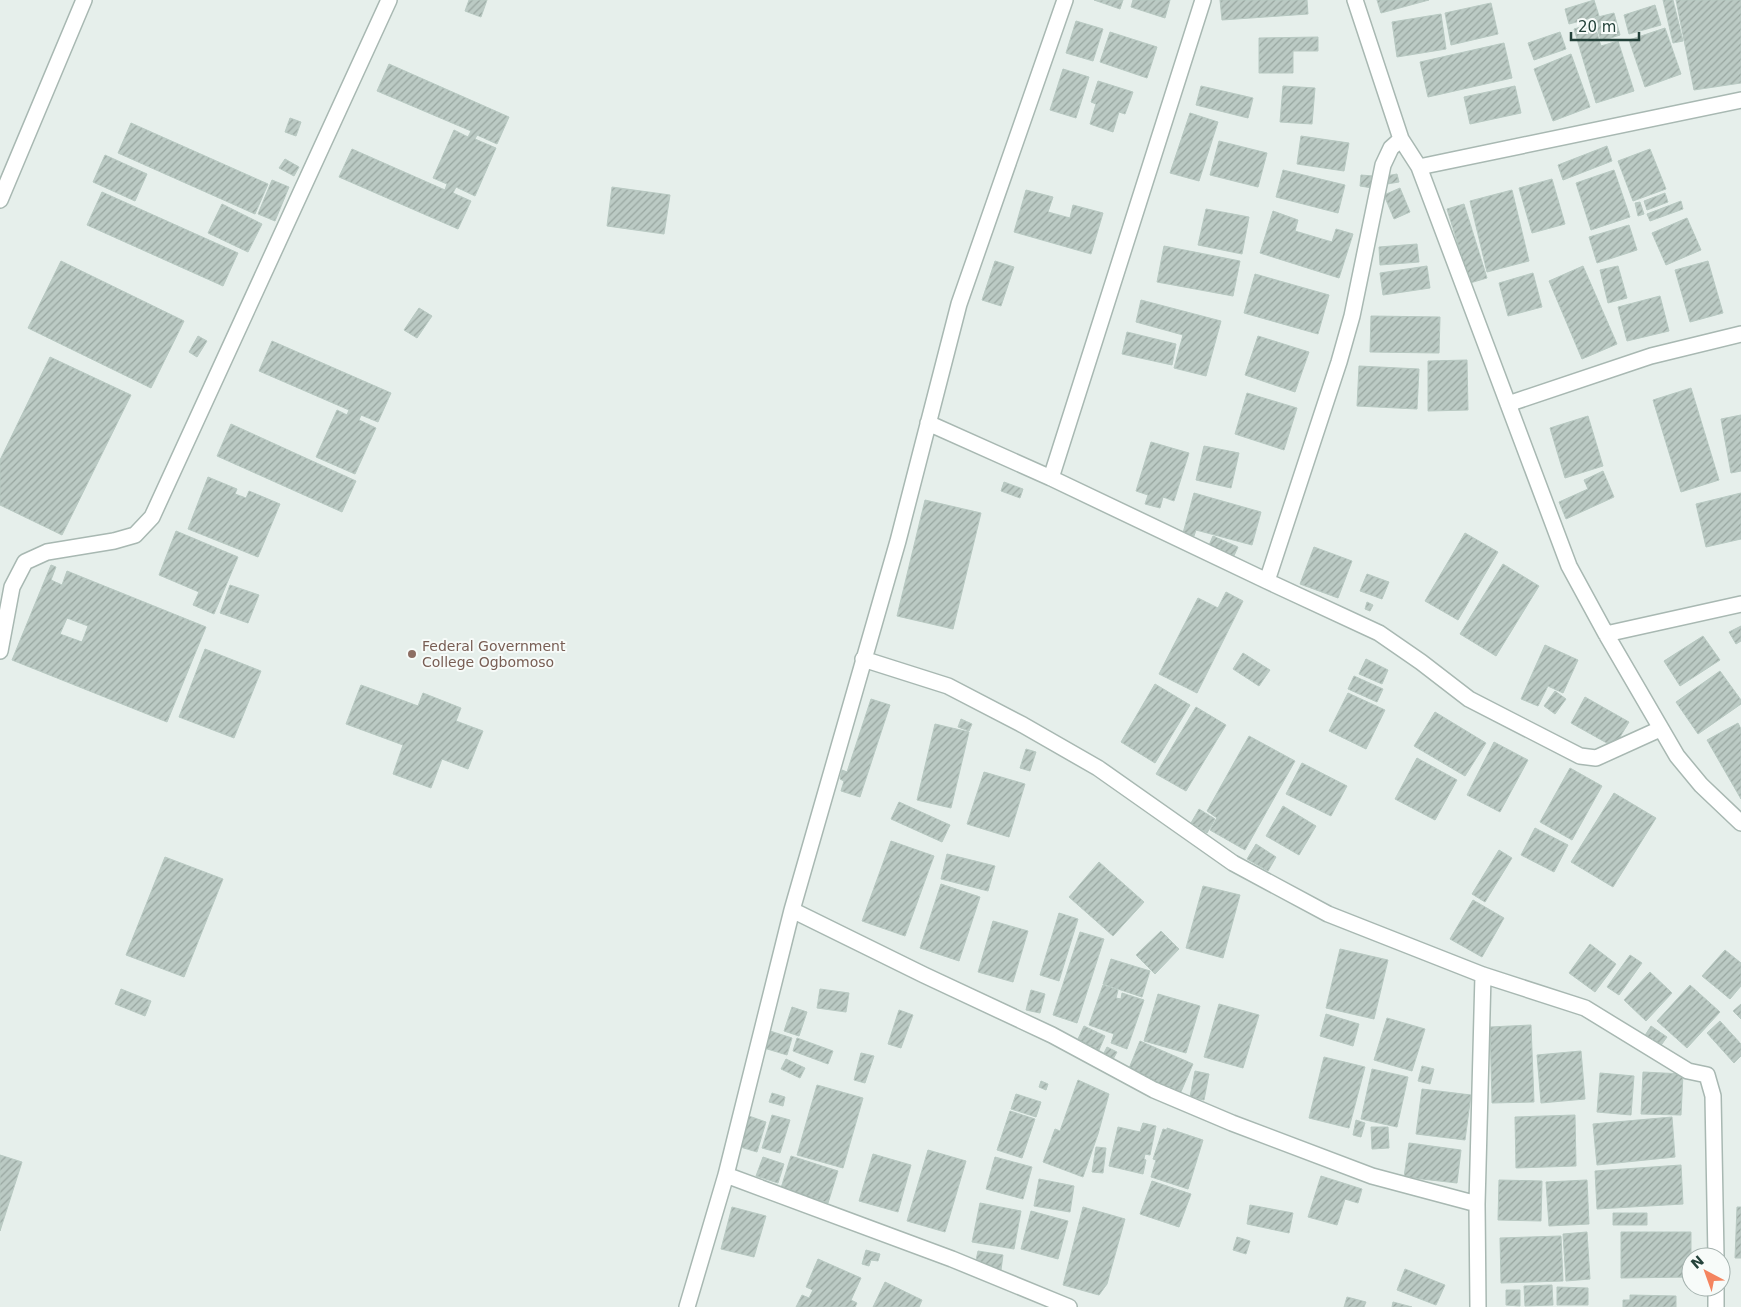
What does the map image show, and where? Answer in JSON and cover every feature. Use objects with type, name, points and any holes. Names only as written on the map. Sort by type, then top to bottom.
[{"type":"street","points":[[0,200],[84,0]]},
{"type":"street","points":[[0,651],[12,587],[25,562],[47,552],[114,541],[135,535],[152,517],[390,0]]},
{"type":"street","points":[[686,1307],[726,1175],[792,910],[898,541],[959,304],[1065,0]]},
{"type":"street","points":[[1051,478],[1203,0]]},
{"type":"street","points":[[1355,0],[1401,139],[1419,167],[1569,566],[1677,756],[1701,785],[1741,823]]},
{"type":"street","points":[[1419,167],[1741,100]]},
{"type":"street","points":[[1267,581],[1339,362],[1352,316],[1383,165],[1392,148],[1401,139]]},
{"type":"street","points":[[1508,404],[1651,356],[1741,334]]},
{"type":"street","points":[[928,423],[1051,478],[1379,633],[1469,698],[1580,756],[1596,758],[1660,728]]},
{"type":"street","points":[[1606,634],[1741,604]]},
{"type":"street","points":[[863,659],[948,686],[1023,725],[1098,768],[1233,863],[1328,914],[1483,975],[1585,1008],[1688,1072],[1707,1075],[1713,1096],[1716,1247]]},
{"type":"street","points":[[792,910],[1052,1035],[1154,1090],[1232,1123],[1372,1176],[1476,1204]]},
{"type":"street","points":[[1478,1307],[1476,1204],[1483,975]]},
{"type":"street","points":[[726,1175],[952,1259],[1070,1307]]},
{"type":"building","points":[[469,0],[487,0],[481,17],[465,11]]},
{"type":"building","points":[[1094,0],[1123,0],[1120,9]]},
{"type":"building","points":[[1133,0],[1170,0],[1165,18],[1131,7]]},
{"type":"building","points":[[1220,0],[1307,0],[1308,14],[1222,20]]},
{"type":"building","points":[[1377,0],[1429,0],[1381,13]]},
{"type":"building","points":[[1594,0],[1599,16],[1569,24],[1565,9]]},
{"type":"building","points":[[1663,0],[1673,0],[1683,41],[1673,43]]},
{"type":"building","points":[[1676,0],[1741,0],[1741,83],[1694,90]]},
{"type":"building","points":[[1491,3],[1498,34],[1451,45],[1445,13]]},
{"type":"building","points":[[1655,5],[1661,25],[1629,34],[1624,15]]},
{"type":"building","points":[[1614,13],[1620,35],[1601,41],[1594,18]]},
{"type":"building","points":[[1441,14],[1446,49],[1397,57],[1392,22]]},
{"type":"building","points":[[1076,21],[1103,29],[1093,61],[1066,53]]},
{"type":"building","points":[[1594,23],[1601,46],[1618,41],[1634,91],[1596,103],[1574,29]]},
{"type":"building","points":[[1665,28],[1681,74],[1645,87],[1629,40]]},
{"type":"building","points":[[1110,32],[1157,47],[1147,78],[1100,62]]},
{"type":"building","points":[[1560,32],[1566,49],[1534,60],[1528,43]]},
{"type":"building","points":[[1318,37],[1318,51],[1293,51],[1293,73],[1259,73],[1259,38]]},
{"type":"building","points":[[1504,43],[1512,78],[1428,97],[1420,62]]},
{"type":"building","points":[[1571,54],[1590,107],[1553,121],[1534,69]]},
{"type":"building","points":[[389,64],[509,117],[497,144],[477,135],[475,139],[496,148],[475,196],[456,187],[453,193],[471,201],[458,229],[339,177],[352,149],[445,190],[447,184],[433,178],[454,130],[468,137],[471,131],[377,91]]},
{"type":"building","points":[[1063,69],[1089,77],[1076,118],[1050,110]]},
{"type":"building","points":[[1098,81],[1133,92],[1125,114],[1119,112],[1113,132],[1090,124],[1096,104],[1091,102]]},
{"type":"building","points":[[1201,86],[1253,98],[1248,118],[1196,105]]},
{"type":"building","points":[[1283,86],[1315,88],[1312,124],[1280,122]]},
{"type":"building","points":[[1515,86],[1521,113],[1470,124],[1464,97]]},
{"type":"building","points":[[1190,113],[1218,122],[1199,181],[1170,173]]},
{"type":"building","points":[[290,118],[301,122],[296,136],[285,132]]},
{"type":"building","points":[[131,123],[268,184],[255,214],[118,153]]},
{"type":"building","points":[[1301,136],[1349,143],[1344,171],[1297,164]]},
{"type":"building","points":[[1219,141],[1267,153],[1258,187],[1210,175]]},
{"type":"building","points":[[1607,146],[1612,161],[1563,180],[1558,165]]},
{"type":"building","points":[[1650,149],[1666,189],[1633,201],[1618,161]]},
{"type":"building","points":[[105,155],[147,174],[135,201],[93,182]]},
{"type":"building","points":[[285,159],[299,167],[294,176],[279,168]]},
{"type":"building","points":[[1283,170],[1345,185],[1338,213],[1276,197]]},
{"type":"building","points":[[1614,170],[1630,217],[1591,230],[1576,183]]},
{"type":"building","points":[[1397,174],[1399,182],[1387,184],[1386,176]]},
{"type":"building","points":[[1361,175],[1373,176],[1372,188],[1360,186]]},
{"type":"building","points":[[1552,179],[1565,224],[1532,233],[1519,188]]},
{"type":"building","points":[[272,180],[289,187],[275,221],[258,214]]},
{"type":"building","points":[[612,187],[670,195],[664,234],[607,226]]},
{"type":"building","points":[[1400,188],[1410,212],[1394,219],[1384,195]]},
{"type":"building","points":[[1026,190],[1053,197],[1048,212],[1070,218],[1073,205],[1103,213],[1091,254],[1014,232]]},
{"type":"building","points":[[1512,190],[1529,261],[1487,272],[1470,201]]},
{"type":"building","points":[[102,192],[238,253],[223,286],[87,225]]},
{"type":"building","points":[[1665,193],[1668,202],[1647,210],[1644,201]]},
{"type":"building","points":[[1681,201],[1683,209],[1650,221],[1647,214]]},
{"type":"building","points":[[1640,202],[1644,214],[1638,216],[1635,203]]},
{"type":"building","points":[[222,204],[262,224],[248,252],[208,233]]},
{"type":"building","points":[[1464,204],[1487,278],[1470,283],[1447,209]]},
{"type":"building","points":[[1206,209],[1249,217],[1242,254],[1198,245]]},
{"type":"building","points":[[1273,211],[1298,220],[1295,231],[1332,242],[1336,229],[1353,234],[1339,278],[1260,253]]},
{"type":"building","points":[[1687,218],[1701,250],[1666,265],[1652,233]]},
{"type":"building","points":[[1629,225],[1637,250],[1597,263],[1589,237]]},
{"type":"building","points":[[1417,244],[1419,262],[1380,265],[1379,247]]},
{"type":"building","points":[[1164,246],[1240,261],[1233,296],[1157,282]]},
{"type":"building","points":[[61,261],[184,321],[151,388],[28,328]]},
{"type":"building","points":[[995,261],[1014,267],[1001,306],[982,300]]},
{"type":"building","points":[[1708,261],[1723,313],[1690,322],[1675,270]]},
{"type":"building","points":[[1427,266],[1430,288],[1383,295],[1380,273]]},
{"type":"building","points":[[1583,266],[1617,344],[1582,359],[1549,281]]},
{"type":"building","points":[[1618,266],[1627,298],[1608,303],[1600,270]]},
{"type":"building","points":[[1533,273],[1542,307],[1508,316],[1499,283]]},
{"type":"building","points":[[1255,274],[1329,295],[1318,334],[1244,313]]},
{"type":"building","points":[[1660,296],[1669,331],[1627,341],[1618,307]]},
{"type":"building","points":[[1141,300],[1221,321],[1206,376],[1174,368],[1183,335],[1136,322]]},
{"type":"building","points":[[419,308],[432,316],[417,338],[404,330]]},
{"type":"building","points":[[1371,316],[1440,317],[1439,353],[1370,352]]},
{"type":"building","points":[[1127,332],[1176,344],[1172,365],[1122,354]]},
{"type":"building","points":[[198,336],[207,341],[197,357],[189,352]]},
{"type":"building","points":[[1258,336],[1309,352],[1295,392],[1245,375]]},
{"type":"building","points":[[272,341],[391,393],[378,422],[361,415],[359,420],[376,428],[355,474],[316,457],[337,410],[347,415],[349,410],[259,371]]},
{"type":"building","points":[[50,357],[131,395],[62,535],[0,505],[0,460]]},
{"type":"building","points":[[1467,360],[1468,410],[1428,411],[1428,361]]},
{"type":"building","points":[[1359,366],[1419,369],[1417,409],[1357,406]]},
{"type":"building","points":[[1691,388],[1719,480],[1681,492],[1653,400]]},
{"type":"building","points":[[1247,393],[1297,408],[1284,450],[1235,434]]},
{"type":"building","points":[[1741,415],[1741,471],[1731,473],[1721,419]]},
{"type":"building","points":[[1588,416],[1603,466],[1565,478],[1550,428]]},
{"type":"building","points":[[231,424],[356,481],[342,512],[217,456]]},
{"type":"building","points":[[1151,442],[1189,453],[1174,501],[1163,497],[1160,508],[1145,504],[1148,495],[1136,491]]},
{"type":"building","points":[[1204,446],[1239,453],[1231,488],[1196,480]]},
{"type":"building","points":[[1603,471],[1614,497],[1566,519],[1559,502],[1588,489],[1584,480]]},
{"type":"building","points":[[208,477],[237,489],[235,494],[246,498],[249,491],[280,504],[258,557],[188,529]]},
{"type":"building","points":[[1004,482],[1023,489],[1020,498],[1001,491]]},
{"type":"building","points":[[1194,493],[1261,512],[1252,545],[1196,530],[1194,536],[1183,533]]},
{"type":"building","points":[[1741,493],[1741,539],[1706,547],[1696,504]]},
{"type":"building","points":[[925,500],[981,513],[953,629],[897,616]]},
{"type":"building","points":[[176,531],[238,557],[214,614],[193,605],[199,592],[159,575]]},
{"type":"building","points":[[1465,533],[1498,552],[1458,620],[1425,601]]},
{"type":"building","points":[[1213,536],[1238,547],[1232,560],[1207,550]]},
{"type":"building","points":[[1314,547],[1352,561],[1338,598],[1300,584]]},
{"type":"building","points":[[1503,564],[1539,586],[1496,656],[1460,634]]},
{"type":"building","points":[[51,565],[56,567],[51,580],[62,585],[67,571],[206,627],[167,722],[12,660]],"holes":[[[67,618],[88,626],[82,642],[60,634]]]},
{"type":"building","points":[[1367,574],[1389,582],[1382,599],[1360,591]]},
{"type":"building","points":[[230,585],[259,595],[248,623],[220,613]]},
{"type":"building","points":[[1226,592],[1243,601],[1197,693],[1159,674],[1198,598],[1218,608]]},
{"type":"building","points":[[1367,602],[1373,605],[1370,611],[1365,609]]},
{"type":"building","points":[[1741,626],[1741,641],[1736,644],[1729,632]]},
{"type":"building","points":[[1703,636],[1720,660],[1680,686],[1664,661]]},
{"type":"building","points":[[1545,645],[1578,660],[1563,693],[1548,686],[1538,706],[1521,699]]},
{"type":"building","points":[[205,649],[261,671],[234,738],[179,717]]},
{"type":"building","points":[[1243,653],[1270,670],[1259,686],[1233,669]]},
{"type":"building","points":[[1366,659],[1388,670],[1382,684],[1359,674]]},
{"type":"building","points":[[1720,671],[1741,700],[1741,704],[1698,734],[1676,702]]},
{"type":"building","points":[[1354,676],[1383,689],[1377,702],[1348,689]]},
{"type":"building","points":[[1155,684],[1190,705],[1155,763],[1121,742]]},
{"type":"building","points":[[361,685],[418,706],[423,693],[461,708],[456,721],[483,731],[468,769],[442,759],[431,788],[393,774],[403,745],[346,724]]},
{"type":"building","points":[[1555,691],[1566,699],[1555,714],[1544,706]]},
{"type":"building","points":[[1348,693],[1385,710],[1366,749],[1329,731]]},
{"type":"building","points":[[1585,697],[1629,722],[1614,747],[1571,723]]},
{"type":"building","points":[[871,699],[890,705],[860,797],[841,791],[844,781],[840,779],[842,770],[847,772]]},
{"type":"building","points":[[1196,707],[1226,725],[1186,791],[1156,774]]},
{"type":"building","points":[[1435,712],[1486,743],[1465,776],[1414,746]]},
{"type":"building","points":[[961,719],[972,724],[969,731],[958,727]]},
{"type":"building","points":[[1738,723],[1741,729],[1741,799],[1707,740]]},
{"type":"building","points":[[935,724],[969,732],[951,808],[917,800]]},
{"type":"building","points":[[1249,736],[1295,761],[1245,850],[1210,830],[1217,818],[1207,811]]},
{"type":"building","points":[[1494,742],[1528,760],[1500,812],[1467,795]]},
{"type":"building","points":[[1026,749],[1036,752],[1030,771],[1020,768]]},
{"type":"building","points":[[1417,758],[1457,780],[1435,820],[1395,799]]},
{"type":"building","points":[[1302,763],[1347,786],[1331,816],[1286,794]]},
{"type":"building","points":[[1570,768],[1602,786],[1572,840],[1540,822]]},
{"type":"building","points":[[984,772],[1025,784],[1009,837],[967,824]]},
{"type":"building","points":[[1614,793],[1656,818],[1613,887],[1571,862]]},
{"type":"building","points":[[899,802],[950,825],[942,842],[891,819]]},
{"type":"building","points":[[1283,806],[1316,826],[1299,855],[1266,836]]},
{"type":"building","points":[[1199,809],[1215,819],[1207,833],[1191,823]]},
{"type":"building","points":[[1535,828],[1568,845],[1554,872],[1521,855]]},
{"type":"building","points":[[891,841],[934,856],[905,936],[862,921]]},
{"type":"building","points":[[1256,844],[1276,857],[1268,871],[1247,859]]},
{"type":"building","points":[[1499,850],[1512,858],[1485,902],[1472,894]]},
{"type":"building","points":[[947,854],[995,866],[988,891],[941,879]]},
{"type":"building","points":[[165,857],[223,879],[184,977],[126,955]]},
{"type":"building","points":[[1099,862],[1144,902],[1113,936],[1069,897]]},
{"type":"building","points":[[941,884],[980,897],[959,961],[920,948]]},
{"type":"building","points":[[1203,886],[1240,895],[1223,958],[1186,948]]},
{"type":"building","points":[[1473,900],[1504,918],[1482,957],[1450,939]]},
{"type":"building","points":[[1059,913],[1078,919],[1059,981],[1040,975]]},
{"type":"building","points":[[993,921],[1028,931],[1013,982],[978,972]]},
{"type":"building","points":[[1161,931],[1179,949],[1155,974],[1136,955]]},
{"type":"building","points":[[1080,932],[1104,939],[1077,1023],[1053,1015]]},
{"type":"building","points":[[1590,944],[1616,964],[1595,992],[1569,973]]},
{"type":"building","points":[[1340,949],[1388,960],[1374,1019],[1326,1008]]},
{"type":"building","points":[[1725,950],[1741,963],[1741,986],[1730,999],[1702,976]]},
{"type":"building","points":[[1630,955],[1642,963],[1619,995],[1607,987]]},
{"type":"building","points":[[1111,959],[1150,971],[1142,997],[1103,984]]},
{"type":"building","points":[[1650,972],[1672,993],[1646,1021],[1624,1000]]},
{"type":"building","points":[[1103,985],[1118,990],[1116,998],[1121,999],[1122,993],[1144,1000],[1127,1049],[1111,1043],[1114,1034],[1089,1025]]},
{"type":"building","points":[[1690,985],[1720,1012],[1687,1048],[1657,1021]]},
{"type":"building","points":[[121,989],[151,1001],[145,1016],[115,1004]]},
{"type":"building","points":[[820,989],[849,993],[846,1012],[817,1008]]},
{"type":"building","points":[[1031,990],[1045,994],[1040,1013],[1026,1010]]},
{"type":"building","points":[[1158,994],[1200,1006],[1186,1053],[1144,1041]]},
{"type":"building","points":[[1219,1004],[1259,1015],[1243,1068],[1204,1057]]},
{"type":"building","points":[[1741,1004],[1741,1019],[1733,1011]]},
{"type":"building","points":[[792,1007],[807,1012],[799,1036],[784,1031]]},
{"type":"building","points":[[899,1010],[913,1015],[901,1048],[888,1044]]},
{"type":"building","points":[[1326,1014],[1359,1024],[1353,1046],[1320,1036]]},
{"type":"building","points":[[1387,1018],[1425,1029],[1412,1071],[1374,1060]]},
{"type":"building","points":[[1720,1021],[1741,1044],[1741,1056],[1734,1063],[1707,1033]]},
{"type":"building","points":[[1531,1025],[1534,1102],[1492,1103],[1490,1027]]},
{"type":"building","points":[[1084,1026],[1105,1036],[1099,1050],[1077,1041]]},
{"type":"building","points":[[1651,1026],[1667,1037],[1659,1048],[1644,1037]]},
{"type":"building","points":[[770,1031],[792,1038],[787,1055],[764,1048]]},
{"type":"building","points":[[797,1038],[833,1051],[828,1064],[793,1051]]},
{"type":"building","points":[[1140,1041],[1193,1064],[1180,1094],[1128,1071]]},
{"type":"building","points":[[1107,1047],[1117,1052],[1112,1061],[1102,1057]]},
{"type":"building","points":[[1581,1051],[1585,1099],[1541,1103],[1537,1055]]},
{"type":"building","points":[[861,1053],[874,1056],[865,1083],[854,1080]]},
{"type":"building","points":[[1324,1057],[1365,1067],[1349,1128],[1309,1118]]},
{"type":"building","points":[[786,1059],[805,1068],[800,1078],[781,1069]]},
{"type":"building","points":[[1422,1066],[1434,1069],[1430,1084],[1418,1081]]},
{"type":"building","points":[[1372,1069],[1408,1077],[1397,1127],[1361,1119]]},
{"type":"building","points":[[1195,1071],[1209,1074],[1204,1100],[1190,1097]]},
{"type":"building","points":[[1643,1072],[1683,1074],[1681,1115],[1641,1114]]},
{"type":"building","points":[[1600,1073],[1634,1076],[1631,1115],[1597,1112]]},
{"type":"building","points":[[1078,1080],[1109,1094],[1083,1177],[1043,1162],[1055,1129],[1060,1131]]},
{"type":"building","points":[[1041,1081],[1048,1084],[1046,1090],[1039,1087]]},
{"type":"building","points":[[817,1085],[863,1098],[843,1168],[797,1155]]},
{"type":"building","points":[[1422,1089],[1471,1095],[1465,1140],[1416,1134]]},
{"type":"building","points":[[772,1093],[785,1097],[783,1106],[769,1102]]},
{"type":"building","points":[[1016,1094],[1041,1102],[1036,1117],[1011,1109]]},
{"type":"building","points":[[1010,1111],[1035,1119],[1022,1158],[997,1150]]},
{"type":"building","points":[[746,1115],[766,1122],[757,1152],[737,1146]]},
{"type":"building","points":[[772,1115],[790,1120],[780,1153],[762,1148]]},
{"type":"building","points":[[1575,1115],[1576,1166],[1516,1168],[1515,1117]]},
{"type":"building","points":[[1672,1117],[1675,1157],[1597,1165],[1593,1124]]},
{"type":"building","points":[[1356,1120],[1365,1123],[1361,1137],[1353,1135]]},
{"type":"building","points":[[1143,1123],[1156,1126],[1150,1155],[1145,1154],[1144,1159],[1146,1160],[1143,1174],[1109,1166],[1118,1127],[1140,1132]]},
{"type":"building","points":[[1371,1127],[1388,1127],[1389,1148],[1372,1149]]},
{"type":"building","points":[[1167,1128],[1203,1140],[1188,1189],[1151,1177],[1156,1160],[1153,1159],[1163,1129],[1167,1130]]},
{"type":"building","points":[[1409,1143],[1461,1150],[1457,1183],[1404,1177]]},
{"type":"building","points":[[1096,1147],[1106,1148],[1103,1173],[1092,1172]]},
{"type":"building","points":[[928,1150],[966,1161],[945,1232],[907,1221]]},
{"type":"building","points":[[873,1154],[911,1165],[898,1212],[859,1201]]},
{"type":"building","points":[[0,1155],[22,1162],[0,1231]]},
{"type":"building","points":[[791,1156],[838,1171],[828,1203],[781,1188]]},
{"type":"building","points":[[763,1157],[784,1164],[778,1183],[756,1176]]},
{"type":"building","points":[[995,1157],[1032,1167],[1023,1199],[986,1189]]},
{"type":"building","points":[[1681,1165],[1683,1204],[1597,1209],[1595,1171]]},
{"type":"building","points":[[1321,1176],[1362,1189],[1358,1203],[1345,1199],[1337,1225],[1308,1217]]},
{"type":"building","points":[[1039,1179],[1074,1186],[1070,1212],[1034,1206]]},
{"type":"building","points":[[1499,1180],[1542,1181],[1541,1221],[1498,1220]]},
{"type":"building","points":[[1587,1180],[1589,1224],[1549,1226],[1546,1182]]},
{"type":"building","points":[[1152,1181],[1191,1194],[1179,1227],[1140,1214]]},
{"type":"building","points":[[980,1203],[1021,1211],[1014,1249],[972,1242]]},
{"type":"building","points":[[1250,1205],[1293,1213],[1289,1233],[1247,1224]]},
{"type":"building","points":[[732,1207],[766,1216],[754,1257],[721,1249]]},
{"type":"building","points":[[1083,1207],[1125,1219],[1107,1284],[1099,1295],[1063,1285]]},
{"type":"building","points":[[1737,1207],[1741,1207],[1741,1258],[1735,1258]]},
{"type":"building","points":[[1031,1211],[1068,1221],[1058,1259],[1021,1249]]},
{"type":"building","points":[[1613,1213],[1647,1213],[1647,1225],[1613,1225]]},
{"type":"building","points":[[1587,1232],[1590,1279],[1566,1281],[1563,1234]]},
{"type":"building","points":[[1621,1232],[1691,1232],[1691,1247],[1681,1247],[1681,1277],[1621,1278]]},
{"type":"building","points":[[1561,1236],[1563,1281],[1501,1283],[1500,1238]]},
{"type":"building","points":[[1237,1237],[1250,1241],[1246,1254],[1233,1250]]},
{"type":"building","points":[[866,1250],[880,1254],[878,1261],[871,1260],[869,1266],[862,1264]]},
{"type":"building","points":[[978,1251],[1003,1255],[1001,1270],[975,1265]]},
{"type":"building","points":[[818,1259],[861,1278],[851,1300],[857,1303],[855,1307],[796,1307],[802,1295],[809,1298],[813,1290],[806,1287]]},
{"type":"building","points":[[1405,1269],[1445,1285],[1436,1305],[1397,1290]]},
{"type":"building","points":[[885,1282],[922,1300],[919,1307],[873,1307]]},
{"type":"building","points":[[1552,1285],[1553,1305],[1525,1306],[1524,1286]]},
{"type":"building","points":[[1557,1287],[1588,1288],[1588,1305],[1557,1305]]},
{"type":"building","points":[[1506,1290],[1520,1290],[1520,1306],[1506,1305]]},
{"type":"building","points":[[1630,1295],[1676,1296],[1676,1307],[1623,1307],[1623,1300],[1630,1300]]},
{"type":"building","points":[[1347,1297],[1366,1302],[1364,1307],[1344,1307]]},
{"type":"building","points":[[1393,1302],[1412,1307],[1392,1307]]},
{"type":"place","name":"Federal Government College Ogbomoso","points":[[412,654]]}]
